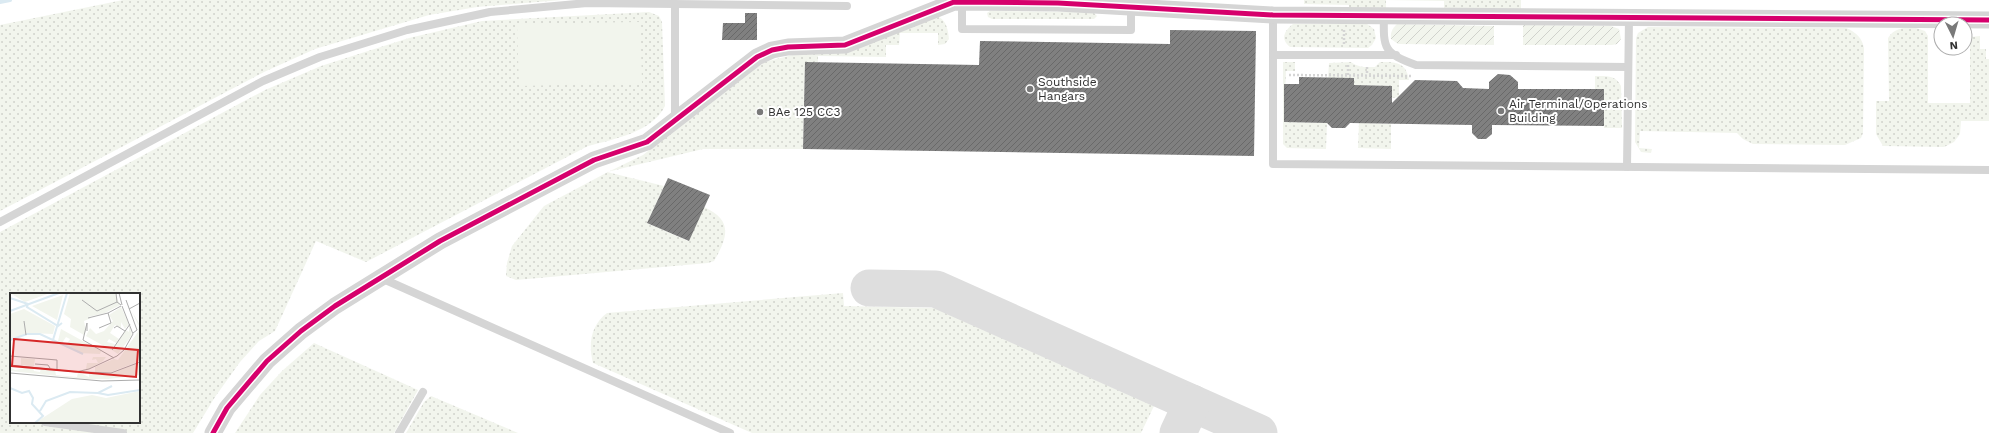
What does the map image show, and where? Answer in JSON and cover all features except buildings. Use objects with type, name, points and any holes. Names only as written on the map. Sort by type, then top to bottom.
[{"type":"street","points":[[213,433],[228,408],[267,361],[301,331],[335,306],[440,241],[594,160],[647,142],[743,66],[767,53],[788,47],[845,45],[954,2],[1058,3],[1274,15],[1989,20]]},
{"type":"lane","points":[[962,2],[962,29],[1131,30],[1132,7]]},
{"type":"lane","points":[[0,222],[263,81],[320,57],[407,30],[490,12],[587,3],[847,6]]},
{"type":"lane","points":[[675,4],[675,121]]},
{"type":"lane","points":[[1274,15],[1273,164],[1989,170]]},
{"type":"lane","points":[[1384,16],[1384,44],[1387,49],[1416,65],[1628,67]]},
{"type":"lane","points":[[1627,167],[1629,18]]},
{"type":"lane","points":[[1273,55],[1396,55]]},
{"type":"lane","points":[[380,278],[730,433]]},
{"type":"lane","points":[[400,433],[423,392]]},
{"type":"lane","points":[[52,423],[123,433]]},
{"type":"path","points":[[1367,67],[1367,75]]},
{"type":"path","points":[[1289,75],[1415,76]]},
{"type":"shaded area","points":[[123,0],[561,0],[477,7],[429,15],[315,49],[264,72],[0,211],[0,25]]},
{"type":"shaded area","points":[[1304,0],[1386,0],[1386,11],[1349,11],[1349,5],[1304,4]]},
{"type":"shaded area","points":[[1386,0],[1521,0],[1521,12],[1444,11],[1444,1]]},
{"type":"shaded area","points":[[990,11],[1093,12],[1097,16],[1094,19],[992,19],[988,17],[987,13]]},
{"type":"shaded area","points":[[649,12],[659,16],[662,22],[665,106],[659,115],[642,128],[621,137],[588,146],[366,262],[316,241],[275,331],[259,341],[240,362],[215,397],[193,433],[0,433],[0,232],[265,90],[321,66],[409,38],[482,21]]},
{"type":"shaded area","points":[[939,17],[947,26],[949,39],[945,44],[938,45],[938,33],[900,33],[899,45],[886,45],[886,57],[818,56],[818,62],[805,62],[803,149],[703,149],[609,172],[643,155],[739,79],[765,62]]},
{"type":"shaded area","points":[[640,22],[642,83],[519,86],[517,24]]},
{"type":"shaded area","points":[[1293,24],[1367,24],[1374,29],[1376,38],[1372,45],[1368,48],[1290,47],[1285,41],[1284,35],[1287,29]]},
{"type":"shaded area","points":[[1397,24],[1494,26],[1494,45],[1398,44],[1391,39],[1392,31]]},
{"type":"shaded area","points":[[1523,25],[1611,26],[1619,29],[1621,39],[1617,44],[1612,45],[1523,45]]},
{"type":"shaded area","points":[[1648,27],[1846,28],[1856,33],[1864,48],[1863,133],[1861,138],[1845,145],[1753,144],[1743,139],[1737,133],[1640,131],[1639,148],[1652,149],[1651,153],[1641,152],[1635,142],[1636,38],[1638,33]]},
{"type":"shaded area","points":[[1913,27],[1925,31],[1928,36],[1928,103],[1970,103],[1970,56],[1973,56],[1973,37],[1980,36],[1980,49],[1986,49],[1986,59],[1989,59],[1989,121],[1961,121],[1960,134],[1954,142],[1944,147],[1883,146],[1876,134],[1876,101],[1889,101],[1888,38],[1893,32],[1902,28]]},
{"type":"shaded area","points":[[1283,62],[1295,62],[1295,71],[1286,71],[1284,122],[1327,123],[1326,149],[1287,148],[1283,144]]},
{"type":"shaded area","points":[[1351,62],[1366,67],[1375,67],[1380,62],[1399,64],[1403,66],[1408,74],[1409,80],[1399,80],[1399,97],[1392,98],[1392,86],[1354,85],[1354,78],[1328,78],[1329,63]]},
{"type":"shaded area","points":[[1595,76],[1607,76],[1619,82],[1621,86],[1622,128],[1604,128],[1604,90],[1595,89]]},
{"type":"shaded area","points":[[1359,123],[1391,124],[1391,149],[1358,148]]},
{"type":"shaded area","points":[[608,172],[664,186],[647,223],[688,241],[704,207],[713,212],[724,223],[725,230],[725,237],[714,261],[708,263],[516,280],[506,276],[507,263],[512,246],[544,206]]},
{"type":"shaded area","points":[[843,293],[844,306],[935,308],[1154,406],[1141,433],[752,433],[593,363],[591,349],[592,335],[597,323],[607,313]]},
{"type":"shaded area","points":[[314,343],[418,390],[394,433],[235,433],[260,395],[282,371]]},
{"type":"shaded area","points":[[431,396],[518,433],[406,433],[424,402]]},
{"type":"waterway","points":[[0,2],[10,0]]},
{"type":"taxiway","points":[[869,288],[936,289],[1259,433]]},
{"type":"taxiway","points":[[1178,433],[1192,403]]},
{"type":"cycle path","points":[[213,433],[227,408],[267,361],[301,331],[335,306],[440,241],[594,160],[647,142],[757,57],[772,50],[788,47],[845,45],[954,2],[1058,3],[1273,15],[1989,20]]},
{"type":"place","name":"Southside Hangars","points":[[1030,89]]},
{"type":"place","name":"Air Terminal/Operations Building","points":[[1501,111]]},
{"type":"place","name":"BAe 125 CC3","points":[[760,112]]}]
